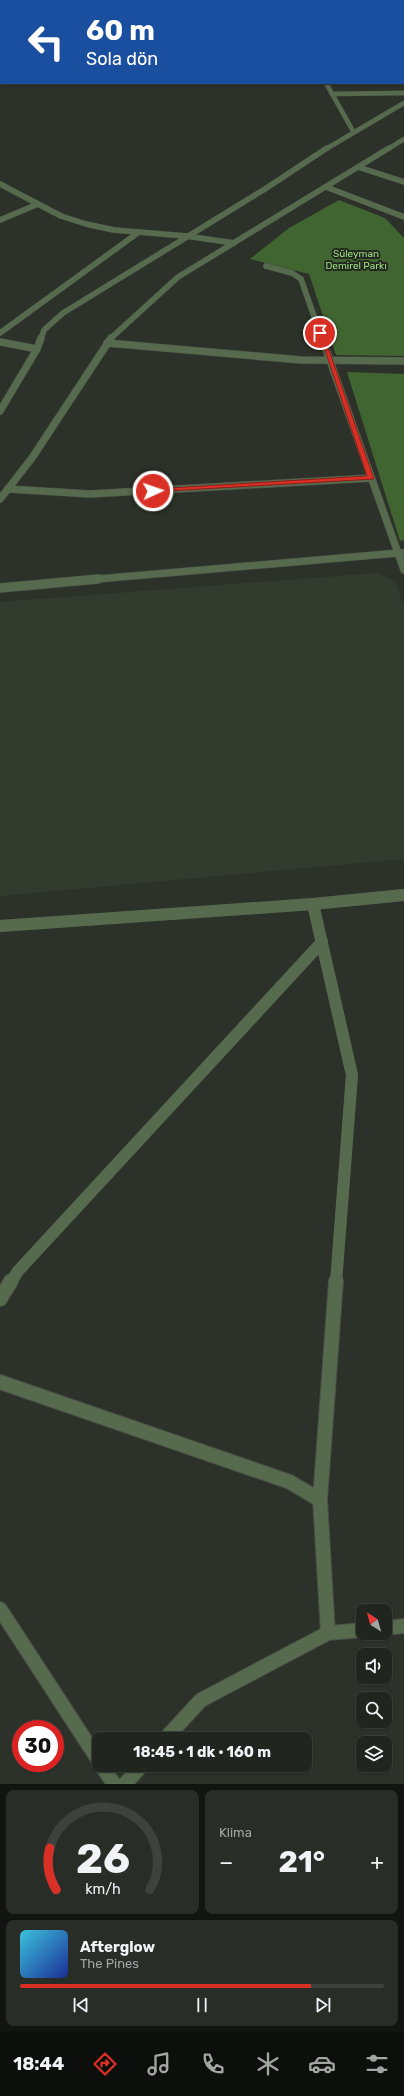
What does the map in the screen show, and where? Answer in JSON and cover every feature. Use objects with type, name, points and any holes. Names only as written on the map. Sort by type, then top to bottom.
[{"type":"street","points":[[327,84],[353,131]]},
{"type":"street","points":[[332,94],[404,93]]},
{"type":"street","points":[[0,411],[37,349],[44,330],[62,313],[265,189],[353,131],[404,103]]},
{"type":"street","points":[[0,499],[32,458],[107,343],[178,277],[404,139]]},
{"type":"street","points":[[358,168],[404,182]]},
{"type":"street","points":[[0,184],[72,221],[100,227],[186,236],[234,243]]},
{"type":"street","points":[[326,187],[404,217]]},
{"type":"street","points":[[0,220],[38,204]]},
{"type":"street","points":[[0,333],[139,232]]},
{"type":"street","points":[[266,266],[292,273],[302,279],[371,478],[401,553],[404,570]]},
{"type":"street","points":[[0,342],[37,349]]},
{"type":"street","points":[[107,343],[301,360],[404,362]]},
{"type":"street","points":[[8,489],[90,494],[371,478]]},
{"type":"street","points":[[0,588],[401,553]]},
{"type":"street","points":[[0,926],[313,904],[404,895]]},
{"type":"street","points":[[313,904],[352,1075],[320,1500],[328,1633]]},
{"type":"street","points":[[0,1299],[18,1270],[322,942]]},
{"type":"street","points":[[0,1382],[290,1482],[320,1500]]},
{"type":"street","points":[[0,1609],[92,1750]]},
{"type":"street","points":[[392,1627],[404,1626]]},
{"type":"street","points":[[171,1732],[200,1700],[328,1633],[356,1631]]},
{"type":"street","points":[[106,1772],[114,1784]]},
{"type":"street","points":[[125,1784],[136,1772]]},
{"type":"shaded area","points":[[377,573],[395,582],[404,606],[404,859],[0,896],[0,602]]},
{"type":"green space","name":"Süleyman Demirel Parkı","points":[[339,200],[385,218],[404,238],[404,356],[336,355],[309,274],[250,259],[289,228]]},
{"type":"green space","points":[[347,372],[404,374],[404,540],[400,541]]},
{"type":"route","points":[[153,491],[371,478],[320,333]]}]
